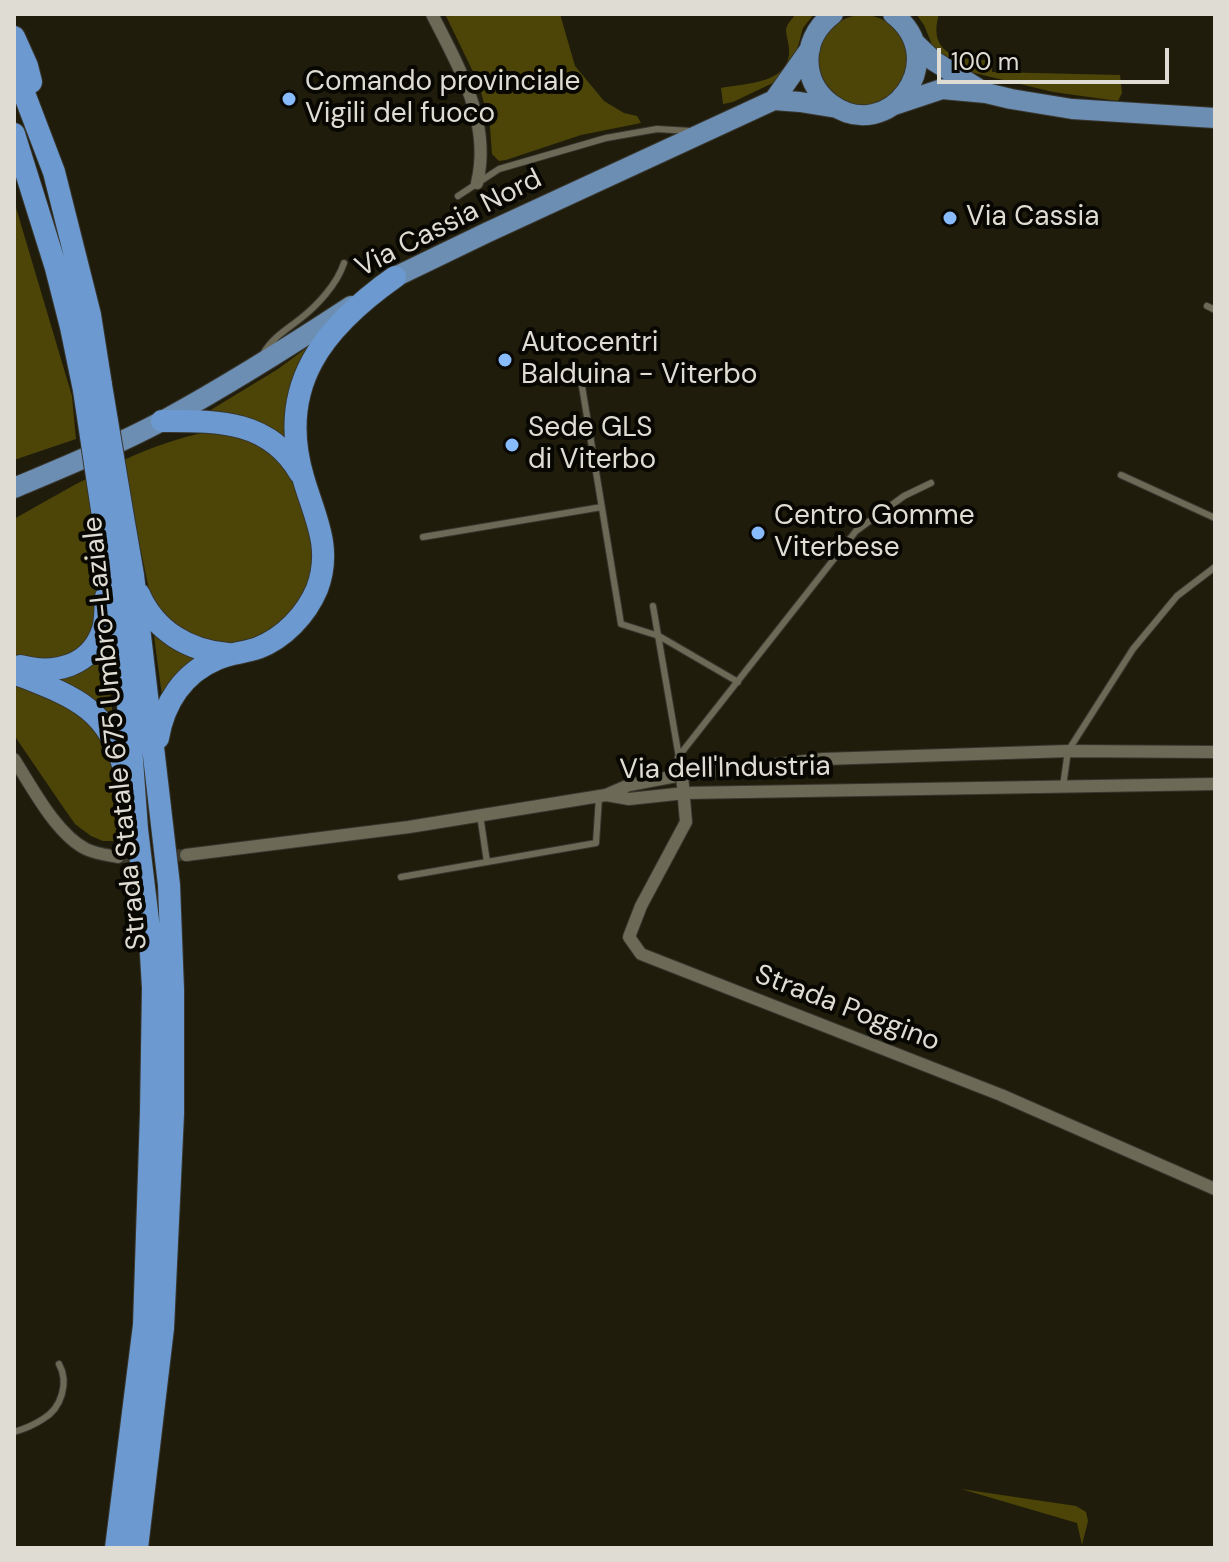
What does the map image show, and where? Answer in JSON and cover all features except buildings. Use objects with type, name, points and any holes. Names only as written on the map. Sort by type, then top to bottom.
[{"type":"highway","points":[[14,37],[27,66],[54,172]]},
{"type":"highway","name":"Strada Statale 675 Umbro-Laziale","points":[[14,67],[54,172],[90,315],[93,388],[111,528],[137,829],[150,937],[151,1128],[144,1325],[116,1548]]},
{"type":"highway","name":"Strada Statale 675 Umbro-Laziale","points":[[14,134],[93,388]]},
{"type":"highway","points":[[14,163],[56,268]]},
{"type":"highway","points":[[169,885],[158,753],[160,724],[171,698],[190,675],[229,654],[259,647],[284,632],[304,612],[317,588],[324,547],[303,477],[297,444],[299,396],[308,366],[332,332],[362,302],[395,277]]},
{"type":"highway","points":[[154,425],[209,422],[248,428],[280,448],[303,477]]},
{"type":"highway","points":[[14,664],[41,671],[52,670],[72,665],[91,650],[103,630],[111,528]]},
{"type":"highway","name":"Strada Statale 675 Umbro-Laziale","points":[[111,528],[133,575],[169,885],[172,937],[173,1114],[163,1328],[137,1548]]},
{"type":"highway","points":[[133,575],[149,614],[169,634],[191,647],[229,654]]},
{"type":"highway","points":[[14,673],[73,697],[105,726],[120,753],[137,829]]},
{"type":"main road","points":[[894,14],[911,32],[917,66],[915,77],[894,105]]},
{"type":"main road","name":"Via Cassia Nord","points":[[14,488],[154,425],[256,368],[395,277],[774,100],[810,49],[816,32],[830,16]]},
{"type":"main road","points":[[915,43],[934,61],[986,93]]},
{"type":"main road","points":[[810,49],[809,63],[814,84],[820,94],[838,108]]},
{"type":"main road","points":[[774,100],[861,114],[942,89],[986,93],[1072,109],[1215,118]]},
{"type":"street","points":[[432,14],[476,110],[480,168],[477,183]]},
{"type":"street","name":"Via dell'Industria","points":[[602,796],[629,785],[682,775],[823,759],[1068,751],[1215,752]]},
{"type":"street","points":[[14,759],[66,834],[84,848],[118,857]]},
{"type":"street","name":"Strada Poggino","points":[[682,775],[686,822],[641,906],[629,937],[641,954],[1001,1095],[1215,1189]]},
{"type":"street","name":"Via dell'Industria","points":[[602,796],[629,799],[685,793],[1215,784]]},
{"type":"street","points":[[186,855],[409,827],[602,796]]},
{"type":"lane","points":[[458,196],[499,169],[606,138],[657,129],[707,131]]},
{"type":"lane","points":[[256,368],[270,342],[304,316],[339,277],[344,263]]},
{"type":"lane","points":[[1207,306],[1215,310]]},
{"type":"lane","points":[[580,374],[621,624],[659,636],[738,682]]},
{"type":"lane","points":[[1121,475],[1215,518]]},
{"type":"lane","points":[[678,757],[856,531],[904,496],[931,483]]},
{"type":"lane","points":[[423,537],[602,507]]},
{"type":"lane","points":[[1063,786],[1068,751],[1133,649],[1177,596],[1215,567]]},
{"type":"lane","points":[[653,606],[682,775]]},
{"type":"lane","points":[[401,877],[596,843],[602,796]]},
{"type":"lane","points":[[480,815],[487,862]]},
{"type":"lane","points":[[14,1432],[46,1418],[53,1411],[62,1396],[64,1384],[64,1373],[59,1364]]},
{"type":"shaded area","points":[[445,14],[560,14],[575,66],[604,101],[624,113],[637,116],[641,123],[581,135],[499,161],[492,154],[490,127],[479,84]]},
{"type":"shaded area","points":[[796,14],[814,14],[803,28],[795,57],[779,80],[723,104],[721,88],[766,80],[783,69],[788,60],[787,27]]},
{"type":"shaded area","points":[[916,14],[939,14],[936,28],[942,46],[957,56],[991,60],[992,72],[1120,75],[1122,93],[1118,101],[1053,92],[958,69],[933,47]]},
{"type":"shaded area","points":[[863,15],[880,18],[895,28],[905,43],[908,60],[905,77],[895,92],[880,102],[863,105],[846,102],[831,92],[821,77],[818,60],[821,43],[831,28],[846,18]]},
{"type":"shaded area","points":[[14,201],[72,396],[76,439],[14,460]]},
{"type":"shaded area","points":[[320,338],[291,444],[204,414],[278,369]]},
{"type":"shaded area","points":[[208,432],[233,435],[255,443],[273,456],[294,481],[314,548],[312,572],[303,596],[279,625],[255,639],[227,646],[183,635],[151,599],[133,513],[92,527],[98,602],[94,624],[84,642],[69,654],[46,659],[14,655],[14,519],[133,456]]},
{"type":"shaded area","points":[[154,636],[174,650],[198,660],[162,696]]},
{"type":"shaded area","points":[[105,641],[114,727],[53,677]]},
{"type":"shaded area","points":[[14,683],[68,705],[98,731],[115,770],[121,841],[103,841],[75,824],[14,735]]},
{"type":"shaded area","points":[[961,1489],[1076,1506],[1086,1512],[1088,1521],[1082,1545],[1077,1523]]},
{"type":"tunnel","points":[[118,857],[186,855]]},
{"type":"place","name":"Comando provinciale Vigili del fuoco","points":[[289,99]]},
{"type":"place","name":"Via Cassia","points":[[950,218]]},
{"type":"place","name":"Autocentri Balduina - Viterbo","points":[[505,360]]},
{"type":"place","name":"Sede GLS di Viterbo","points":[[512,445]]},
{"type":"place","name":"Centro Gomme Viterbese","points":[[758,533]]}]
